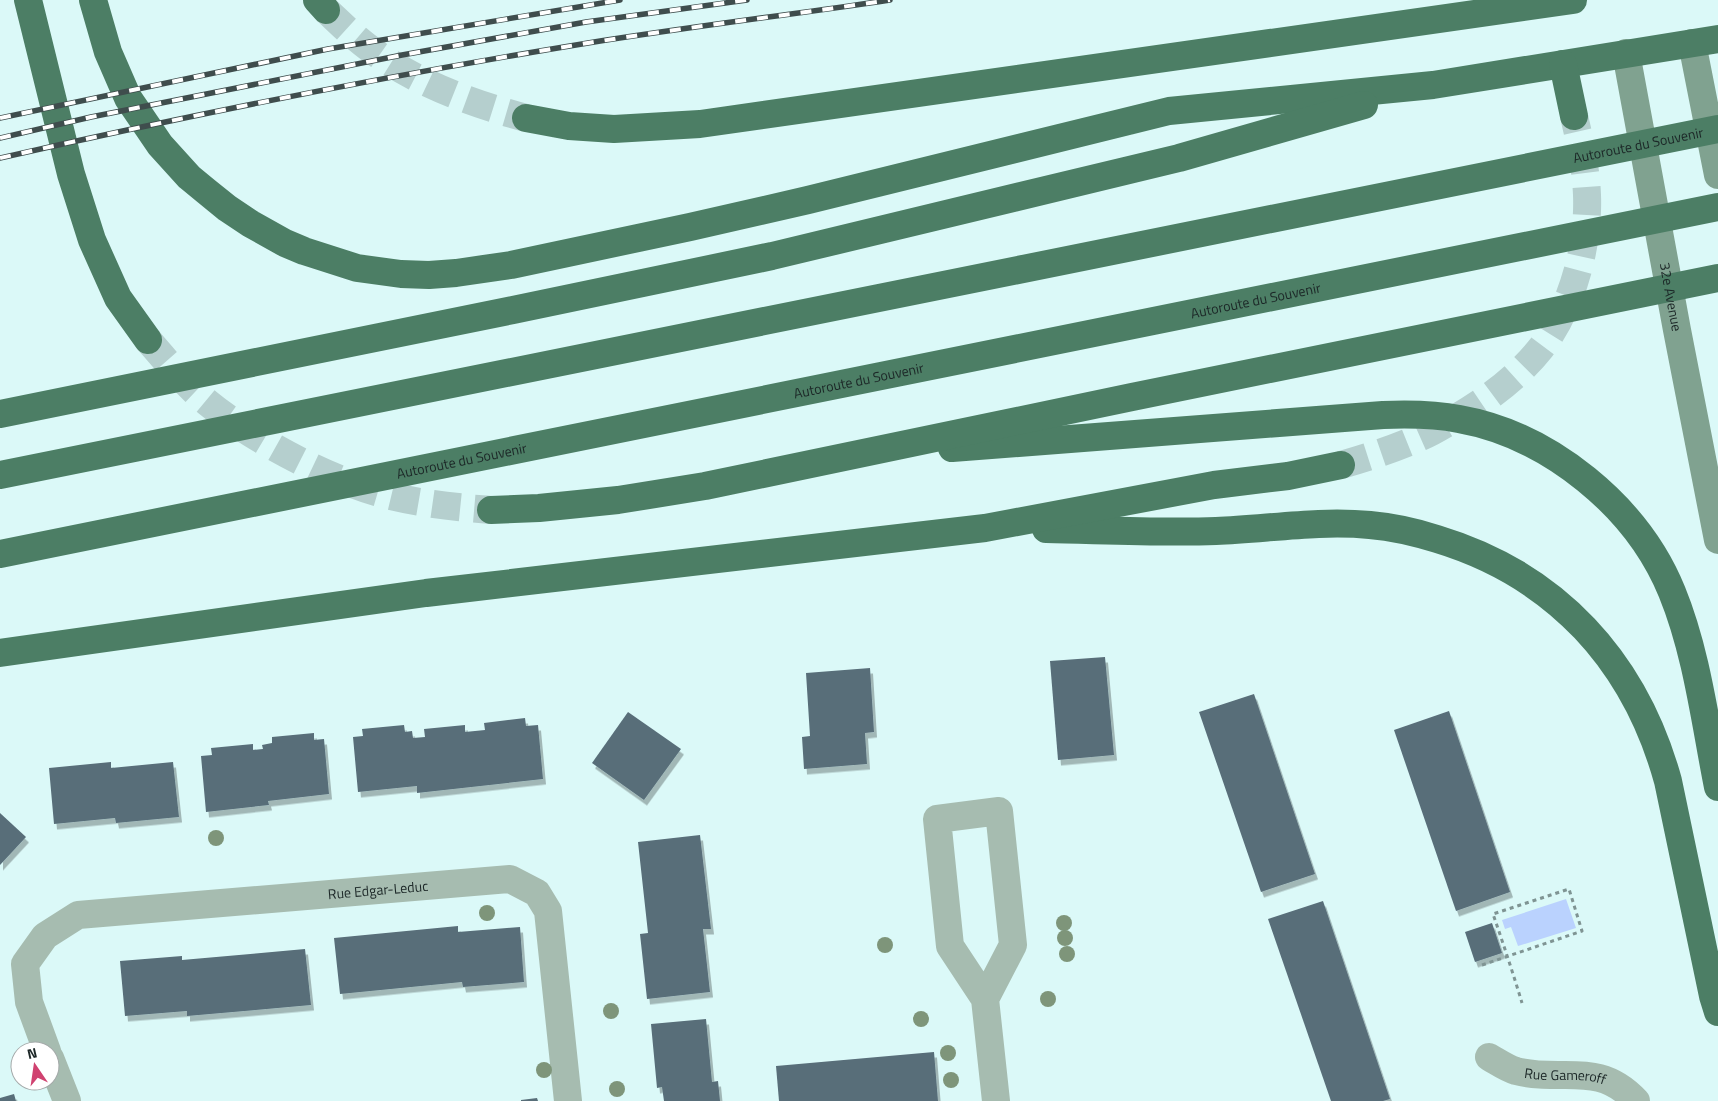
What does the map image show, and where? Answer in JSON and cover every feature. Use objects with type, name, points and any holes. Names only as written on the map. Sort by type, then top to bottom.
[{"type":"highway","points":[[93,0],[108,52],[128,98],[160,145],[195,182],[227,208],[284,243],[326,259],[357,268],[401,274],[429,275],[456,273],[552,257],[808,200],[1169,112],[1433,85],[1705,41]]},
{"type":"highway","points":[[526,118],[569,126],[614,129],[700,124],[1572,0]]},
{"type":"highway","points":[[31,11],[71,174],[92,240],[118,298],[148,340]]},
{"type":"highway","points":[[1562,64],[1574,116]]},
{"type":"highway","points":[[0,414],[503,312],[790,251],[1179,158],[1433,85]]},
{"type":"highway","name":"Autoroute du Souvenir","points":[[0,475],[1718,129]]},
{"type":"highway","name":"Autoroute du Souvenir","points":[[0,554],[1718,207]]},
{"type":"highway","points":[[491,510],[576,505],[654,495],[1562,308],[1718,278]]},
{"type":"highway","points":[[846,456],[1413,414],[1460,419],[1508,434],[1554,455],[1585,478],[1620,512],[1642,538],[1672,590],[1683,622],[1692,656],[1718,787]]},
{"type":"highway","points":[[0,653],[426,593],[985,528],[1214,485],[1288,476],[1341,465]]},
{"type":"highway","points":[[985,528],[1214,531],[1306,525],[1370,524],[1396,528],[1456,545],[1510,569],[1533,583],[1574,616],[1592,636],[1626,681],[1651,729],[1662,757],[1670,788],[1713,996],[1718,1012]]},
{"type":"main road","points":[[1705,41],[1718,175]]},
{"type":"main road","name":"32e Avenue","points":[[1626,53],[1718,540]]},
{"type":"street","points":[[985,998],[1013,945],[999,811],[937,818],[950,946],[985,998],[996,1101]]},
{"type":"street","name":"Rue Edgar-Leduc","points":[[43,1041],[29,1002],[25,964],[45,936],[78,915],[510,879],[537,893],[548,910],[568,1101]]},
{"type":"street","name":"Rue Gameroff","points":[[1489,1057],[1517,1071],[1535,1074],[1573,1074],[1598,1077],[1614,1082],[1627,1091],[1636,1101]]},
{"type":"street","points":[[60,1083],[67,1101]]},
{"type":"path","points":[[1482,965],[1507,957],[1582,931],[1569,889],[1493,914],[1498,936],[1507,957],[1522,1003]]},
{"type":"water","points":[[1566,899],[1576,928],[1518,946],[1511,927],[1505,929],[1502,920]]},
{"type":"building","points":[[1105,657],[1114,755],[1058,760],[1050,661]]},
{"type":"building","points":[[870,668],[874,732],[865,733],[867,764],[804,769],[802,737],[810,736],[806,673]]},
{"type":"building","points":[[1254,694],[1315,874],[1261,892],[1199,712]]},
{"type":"building","points":[[1449,711],[1510,892],[1456,911],[1394,730]]},
{"type":"building","points":[[628,712],[681,749],[644,800],[592,763]]},
{"type":"building","points":[[525,718],[526,726],[538,725],[543,779],[417,793],[417,786],[358,792],[353,737],[363,736],[362,729],[404,725],[405,732],[412,731],[413,738],[425,737],[424,729],[465,725],[465,732],[485,730],[484,723]]},
{"type":"building","points":[[314,733],[314,740],[324,739],[329,794],[268,801],[269,805],[206,812],[201,756],[212,755],[211,748],[253,744],[253,750],[263,749],[262,745],[272,743],[272,737]]},
{"type":"building","points":[[111,762],[111,768],[173,762],[179,817],[116,823],[115,818],[54,824],[49,768]]},
{"type":"building","points":[[0,813],[26,837],[0,865]]},
{"type":"building","points":[[700,835],[711,929],[703,929],[710,992],[647,999],[640,934],[648,933],[638,842]]},
{"type":"building","points":[[1323,901],[1390,1099],[1383,1101],[1331,1101],[1268,919]]},
{"type":"building","points":[[1492,923],[1502,953],[1475,962],[1465,932]]},
{"type":"building","points":[[458,926],[458,932],[520,927],[524,982],[463,987],[462,982],[340,994],[334,938]]},
{"type":"building","points":[[305,949],[311,1005],[187,1016],[187,1011],[125,1016],[120,961],[182,956],[182,960]]},
{"type":"building","points":[[706,1019],[712,1082],[718,1081],[720,1101],[664,1101],[662,1087],[657,1088],[651,1024]]},
{"type":"building","points":[[934,1052],[938,1101],[779,1101],[776,1066]]},
{"type":"building","points":[[14,1094],[16,1101],[0,1101],[0,1098]]},
{"type":"building","points":[[537,1098],[538,1101],[521,1101],[521,1100]]},
{"type":"tunnel","points":[[326,10],[363,44],[405,72],[424,82],[485,106],[526,118]]},
{"type":"tunnel","points":[[1341,465],[1382,452],[1432,432],[1468,411],[1490,396],[1522,369],[1541,348],[1552,332],[1570,295],[1585,234],[1587,195],[1582,155],[1574,116]]},
{"type":"tunnel","points":[[148,340],[184,381],[208,403],[226,417],[289,456],[335,477],[379,493],[434,504],[491,510]]},
{"type":"railway","points":[[0,118],[328,49],[620,0]]},
{"type":"railway","points":[[0,138],[91,117],[402,55],[586,22],[747,0]]},
{"type":"railway","points":[[0,158],[146,126],[440,68],[626,37],[890,0]]}]
